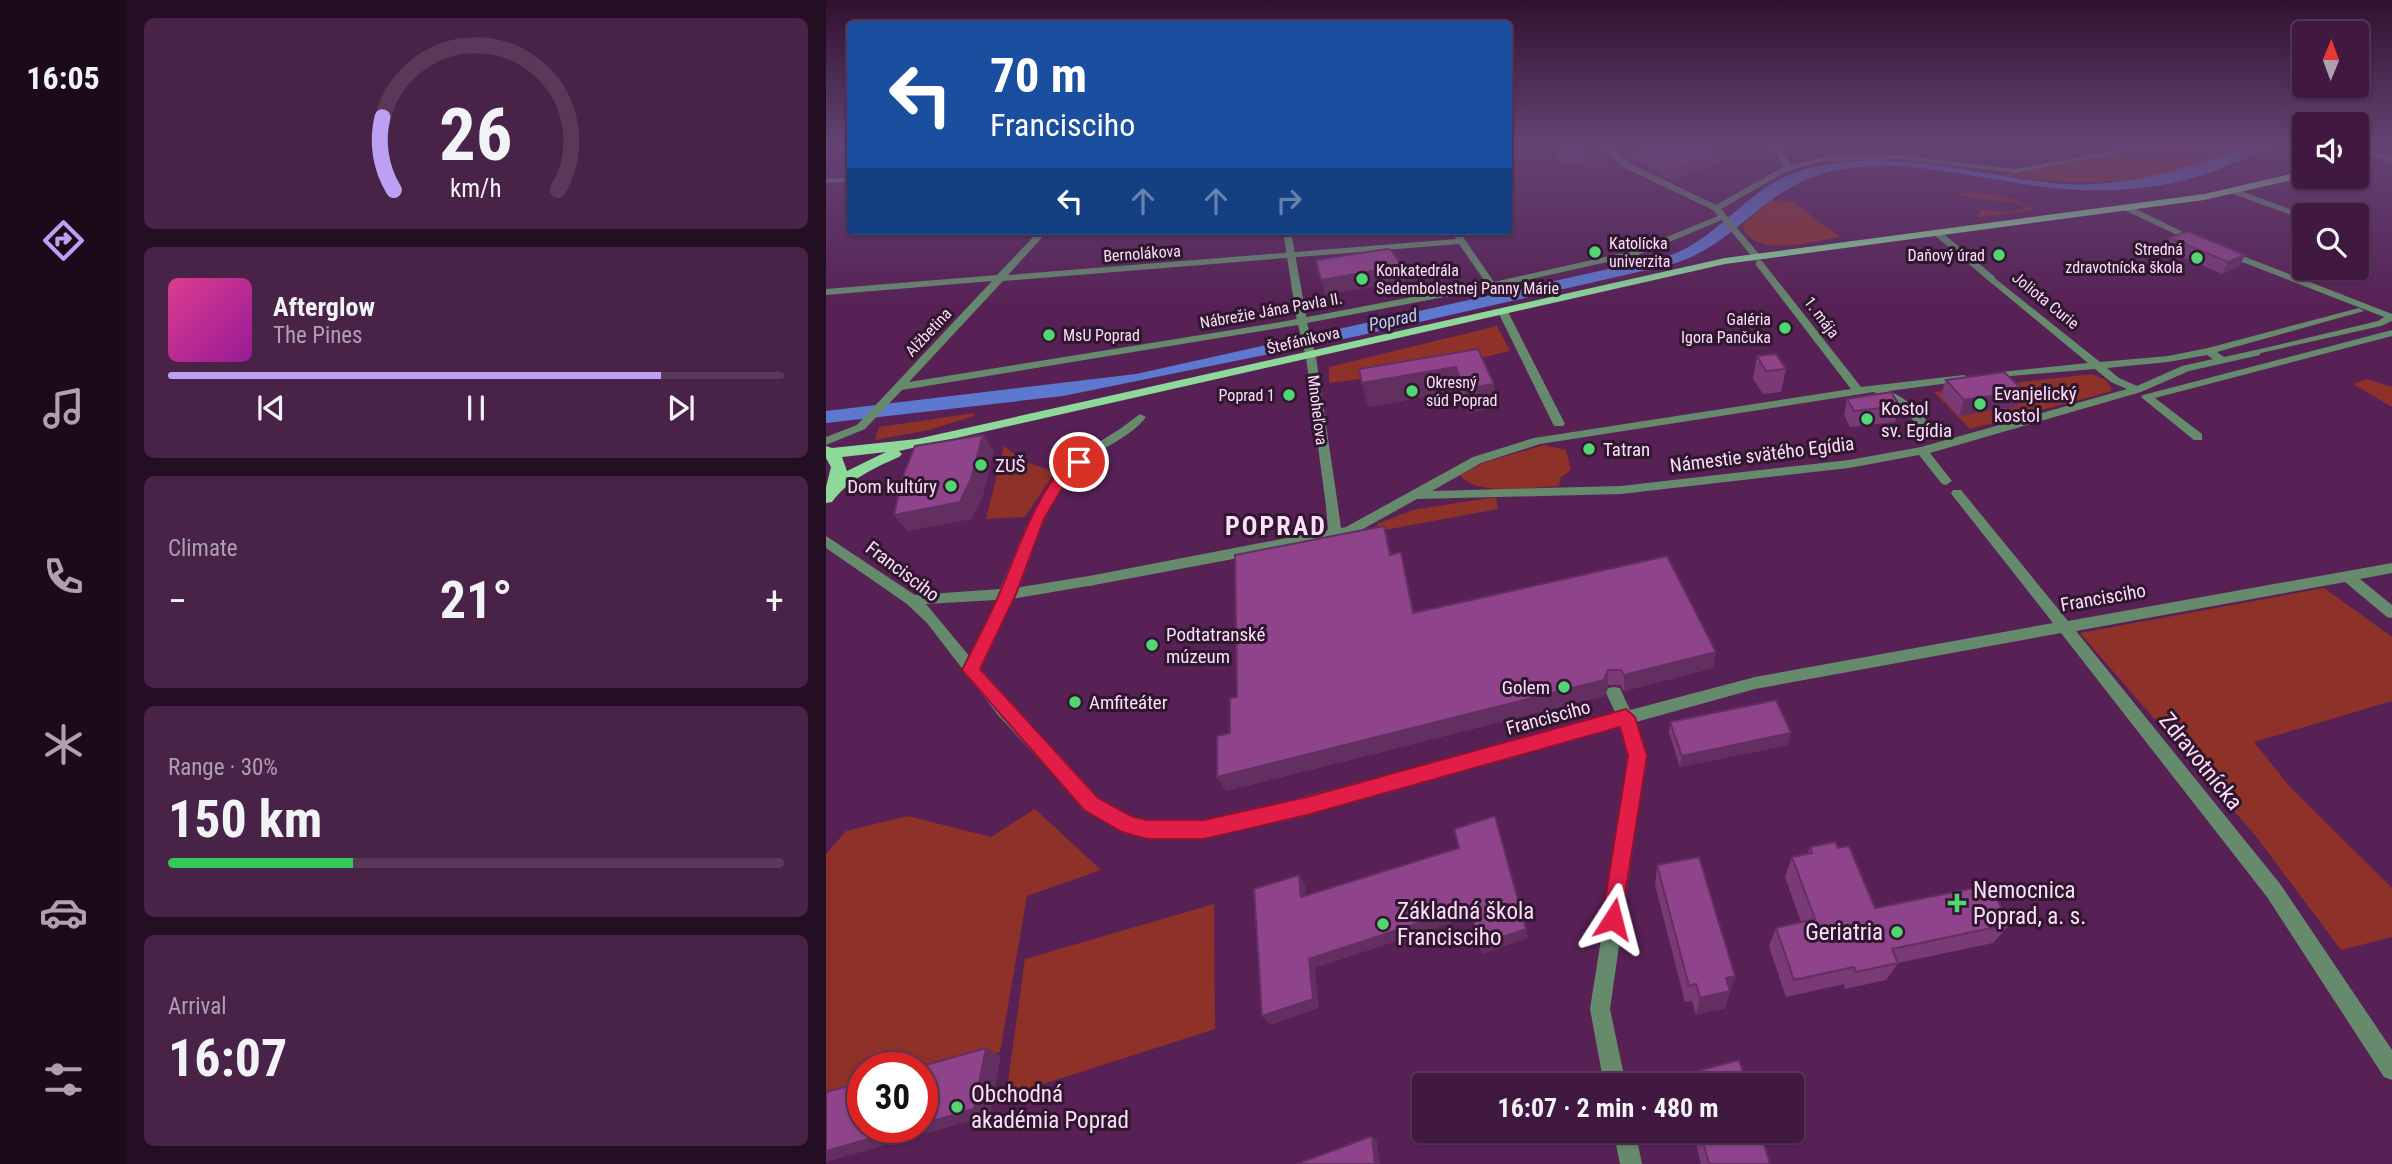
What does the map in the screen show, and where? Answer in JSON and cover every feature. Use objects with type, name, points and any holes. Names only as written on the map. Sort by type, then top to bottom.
[{"type":"main road","name":"Štefánikova","points":[[828,449],[917,444],[1310,353],[1758,259],[1936,232],[2179,200]]},
{"type":"main road","name":"Štefánikova","points":[[831,492],[870,464],[917,444]]},
{"type":"main road","points":[[828,449],[840,467],[831,492]]},
{"type":"street","points":[[1694,200],[1722,215]]},
{"type":"street","name":"Nábrežie Jána Pavla II.","points":[[898,387],[1302,321],[1492,285],[1635,253],[1722,215],[1743,200]]},
{"type":"street","name":"Štefánikova","points":[[2258,200],[2292,213]]},
{"type":"street","points":[[2127,208],[2206,245]]},
{"type":"street","name":"1. mája","points":[[1722,215],[1858,391]]},
{"type":"street","name":"Joliota Curie","points":[[1936,232],[2115,380],[2137,390]]},
{"type":"street","name":"Alžbetina","points":[[828,449],[861,427],[1040,235]]},
{"type":"street","name":"Mnoheľova","points":[[1288,235],[1310,353],[1335,535]]},
{"type":"street","points":[[1457,235],[1492,285]]},
{"type":"street","name":"Bernolákova","points":[[826,292],[1291,257],[1461,241]]},
{"type":"street","points":[[2218,249],[2392,317]]},
{"type":"street","name":"Námestie svätého Egídia","points":[[912,600],[1008,594],[1089,582],[1335,535],[1361,526],[1477,460],[1565,436],[1858,391],[2209,351],[2359,311]]},
{"type":"street","points":[[1503,312],[1565,436]]},
{"type":"street","name":"Námestie svätého Egídia","points":[[1418,495],[1621,490],[1849,464],[1922,451],[2137,390],[2186,368],[2381,323],[2392,317]]},
{"type":"street","points":[[2197,437],[2147,397],[2392,333]]},
{"type":"street","points":[[2209,351],[2223,361]]},
{"type":"street","points":[[1877,389],[1901,400],[1917,413],[1925,426]]},
{"type":"street","points":[[971,670],[1008,594],[1037,519],[1067,472],[1090,452],[1133,426],[1140,417]]},
{"type":"street","name":"Zdravotnícka","points":[[1922,451],[2238,842],[2274,891],[2392,1069]]},
{"type":"street","name":"Francisciho","points":[[826,541],[912,600],[932,619],[971,670],[1091,804],[1120,821],[1147,829],[1204,829],[1228,825],[1755,683],[2392,568]]},
{"type":"street","points":[[2347,576],[2392,613]]},
{"type":"street","points":[[1613,1073],[1600,1009],[1638,756],[1626,717],[1614,693]]},
{"type":"street","points":[[1627,1143],[1631,1164]]},
{"type":"shaded area","points":[[1772,200],[1793,202],[1840,237],[1785,246],[1771,245],[1749,236],[1742,225]]},
{"type":"shaded area","points":[[1993,200],[2015,200],[2033,210],[1977,217],[1981,210],[2010,212],[2027,208],[2015,203]]},
{"type":"shaded area","points":[[1497,326],[1510,351],[1423,371],[1329,383],[1329,367]]},
{"type":"shaded area","points":[[2092,374],[2106,380],[2112,389],[1970,429],[1934,392]]},
{"type":"shaded area","points":[[2367,379],[2392,387],[2392,407],[2353,384]]},
{"type":"shaded area","points":[[975,413],[974,416],[929,430],[875,440],[879,427]]},
{"type":"shaded area","points":[[1544,445],[1566,450],[1571,470],[1561,477],[1559,486],[1492,488],[1468,482],[1460,475],[1483,463]]},
{"type":"shaded area","points":[[1004,446],[1023,461],[1055,472],[1025,517],[986,519]]},
{"type":"shaded area","points":[[1496,497],[1498,509],[1374,532],[1377,524],[1413,510]]},
{"type":"shaded area","points":[[2324,588],[2392,637],[2392,701],[2254,742],[2290,787],[2392,888],[2392,937],[2341,950],[2255,835],[2080,633]]},
{"type":"shaded area","points":[[1035,809],[1101,870],[1027,896],[1000,1052],[938,1069],[938,1052],[847,1052],[847,1095],[826,1101],[826,854],[846,831],[908,816],[991,837]]},
{"type":"shaded area","points":[[1214,904],[1215,1029],[1006,1096],[1025,959]]},
{"type":"water","name":"Poprad","points":[[1749,200],[1772,200],[1715,244],[1694,256],[1669,265],[1358,336],[1063,396],[826,423],[826,411],[1136,374],[1671,255],[1687,248]]},
{"type":"building","points":[[2187,231],[2245,255],[2228,262],[2170,238]]},
{"type":"building","points":[[1391,250],[1402,266],[1321,280],[1316,260]]},
{"type":"building","points":[[1478,349],[1494,384],[1464,389],[1456,367],[1362,383],[1359,369]]},
{"type":"building","points":[[1776,354],[1786,369],[1766,371],[1757,356]]},
{"type":"building","points":[[2004,372],[2024,391],[1964,400],[1946,380]]},
{"type":"building","points":[[1891,392],[1900,406],[1854,411],[1847,399]]},
{"type":"building","points":[[983,435],[971,479],[960,502],[894,515],[899,493],[896,494],[915,446]]},
{"type":"building","points":[[1384,526],[1390,555],[1401,552],[1413,613],[1667,556],[1716,652],[1624,675],[1621,670],[1608,670],[1604,680],[1217,777],[1217,736],[1230,733],[1230,698],[1237,697],[1235,555]]},
{"type":"building","points":[[1776,700],[1791,733],[1682,756],[1670,722]]},
{"type":"building","name":"Základná škola Francisciho","points":[[1495,816],[1526,929],[1479,945],[1470,906],[1309,959],[1313,999],[1262,1016],[1254,889],[1299,875],[1301,897],[1459,848],[1454,829]]},
{"type":"building","name":"Geriatria","points":[[1835,842],[1838,848],[1849,846],[1875,908],[1989,885],[2010,924],[1892,949],[1898,963],[1856,972],[1854,967],[1794,980],[1776,928],[1815,919],[1792,857],[1812,853],[1810,847]]},
{"type":"building","points":[[1699,857],[1735,976],[1726,978],[1730,991],[1700,998],[1696,984],[1689,986],[1657,865]]},
{"type":"building","points":[[986,1048],[974,1109],[938,1119],[938,1062]]},
{"type":"building","points":[[1739,1060],[1743,1073],[1690,1073]]},
{"type":"building","points":[[847,1086],[847,1143],[854,1143],[826,1151],[826,1092]]},
{"type":"building","points":[[1372,1136],[1375,1164],[1297,1164]]},
{"type":"building","points":[[1703,1143],[1764,1143],[1770,1164],[1709,1164]]},
{"type":"place","name":"Katolícka univerzita","points":[[1595,252]]},
{"type":"place","name":"Daňový úrad","points":[[1999,255]]},
{"type":"place","name":"Stredná zdravotnícka škola","points":[[2197,258]]},
{"type":"place","name":"Konkatedrála Sedembolestnej Panny Márie","points":[[1362,279]]},
{"type":"place","name":"Galéria Igora Pančuka","points":[[1785,328]]},
{"type":"place","name":"MsU Poprad","points":[[1049,335]]},
{"type":"place","name":"Okresný súd Poprad","points":[[1412,391]]},
{"type":"place","name":"Poprad 1","points":[[1289,395]]},
{"type":"place","name":"Evanjelický kostol","points":[[1980,404]]},
{"type":"place","name":"Kostol sv. Egídia","points":[[1867,419]]},
{"type":"place","name":"Tatran","points":[[1589,449]]},
{"type":"place","name":"ZUŠ","points":[[981,465]]},
{"type":"place","name":"Dom kultúry","points":[[951,486]]},
{"type":"place","name":"Podtatranské múzeum","points":[[1152,645]]},
{"type":"place","name":"Golem","points":[[1564,687]]},
{"type":"place","name":"Amfiteáter","points":[[1075,702]]},
{"type":"place","name":"Nemocnica Poprad, a. s.","points":[[1957,903]]},
{"type":"place","name":"Základná škola Francisciho","points":[[1383,924]]},
{"type":"place","name":"Geriatria","points":[[1897,932]]},
{"type":"place","name":"Obchodná akadémia Poprad","points":[[957,1107]]},
{"type":"district","name":"POPRAD","points":[[1276,526]]},
{"type":"route","points":[[1079,462],[1055,487],[1037,519],[1016,576],[971,670],[1004,710],[1091,804],[1111,817],[1147,829],[1204,829],[1307,806],[1626,717],[1638,756],[1613,919]]}]
